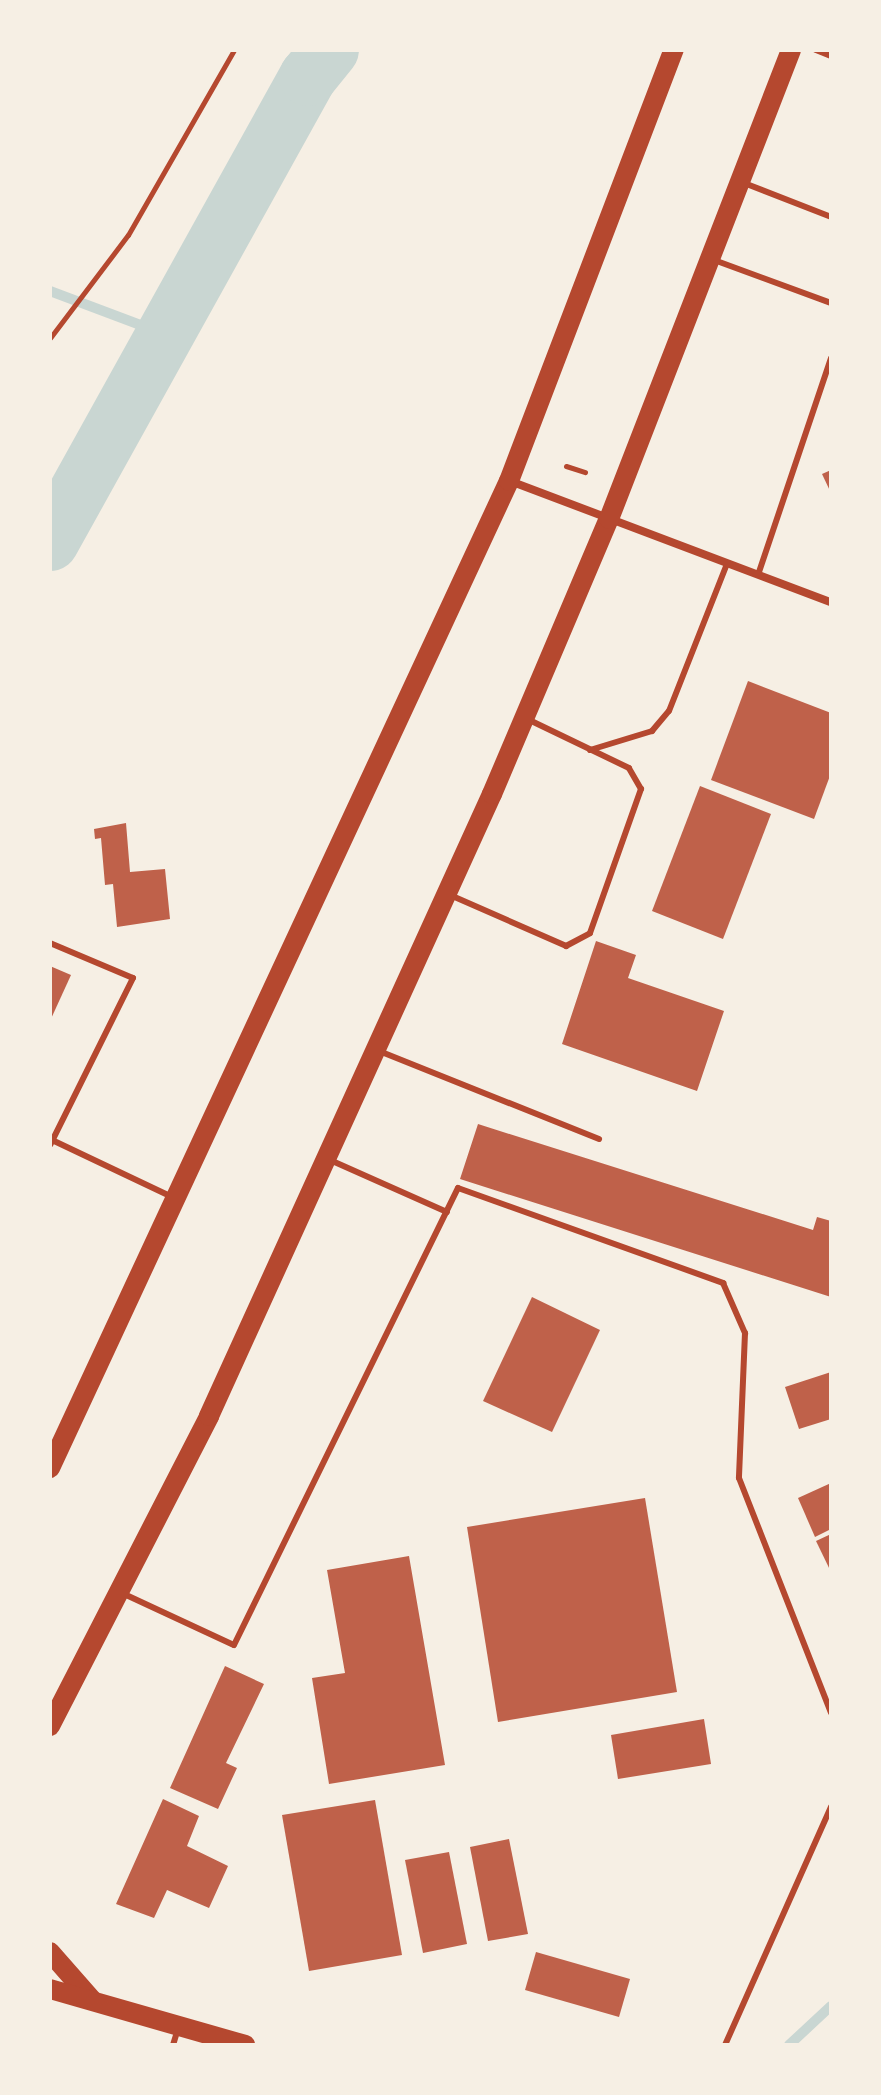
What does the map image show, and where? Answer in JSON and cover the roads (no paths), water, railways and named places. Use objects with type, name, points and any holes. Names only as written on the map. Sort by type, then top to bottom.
[{"type":"main road","points":[[50,1468],[509,481],[674,50]]},
{"type":"main road","points":[[50,1726],[209,1416],[524,718],[609,519],[791,50]]},
{"type":"main road","points":[[50,1952],[95,2003]]},
{"type":"main road","points":[[50,1989],[95,2003],[176,2036],[245,2045]]},
{"type":"street","points":[[509,481],[831,602]]},
{"type":"lane","points":[[816,50],[831,56]]},
{"type":"lane","points":[[740,182],[831,217]]},
{"type":"lane","points":[[711,259],[831,303]]},
{"type":"lane","points":[[758,575],[831,358]]},
{"type":"lane","points":[[590,750],[652,731],[669,711],[727,564]]},
{"type":"lane","points":[[446,894],[566,946],[590,933],[641,789],[629,768],[524,718]]},
{"type":"lane","points":[[50,943],[133,978],[51,1143],[176,1198]]},
{"type":"lane","points":[[375,1050],[599,1139]]},
{"type":"lane","points":[[326,1158],[447,1212]]},
{"type":"lane","points":[[119,1592],[234,1645],[458,1188],[723,1283],[745,1333],[739,1478],[831,1713]]},
{"type":"lane","points":[[725,2045],[831,1807]]},
{"type":"waterway","points":[[50,542],[308,77],[330,50]]},
{"type":"waterway","points":[[50,291],[162,333]]},
{"type":"waterway","points":[[789,2045],[831,2006]]}]
